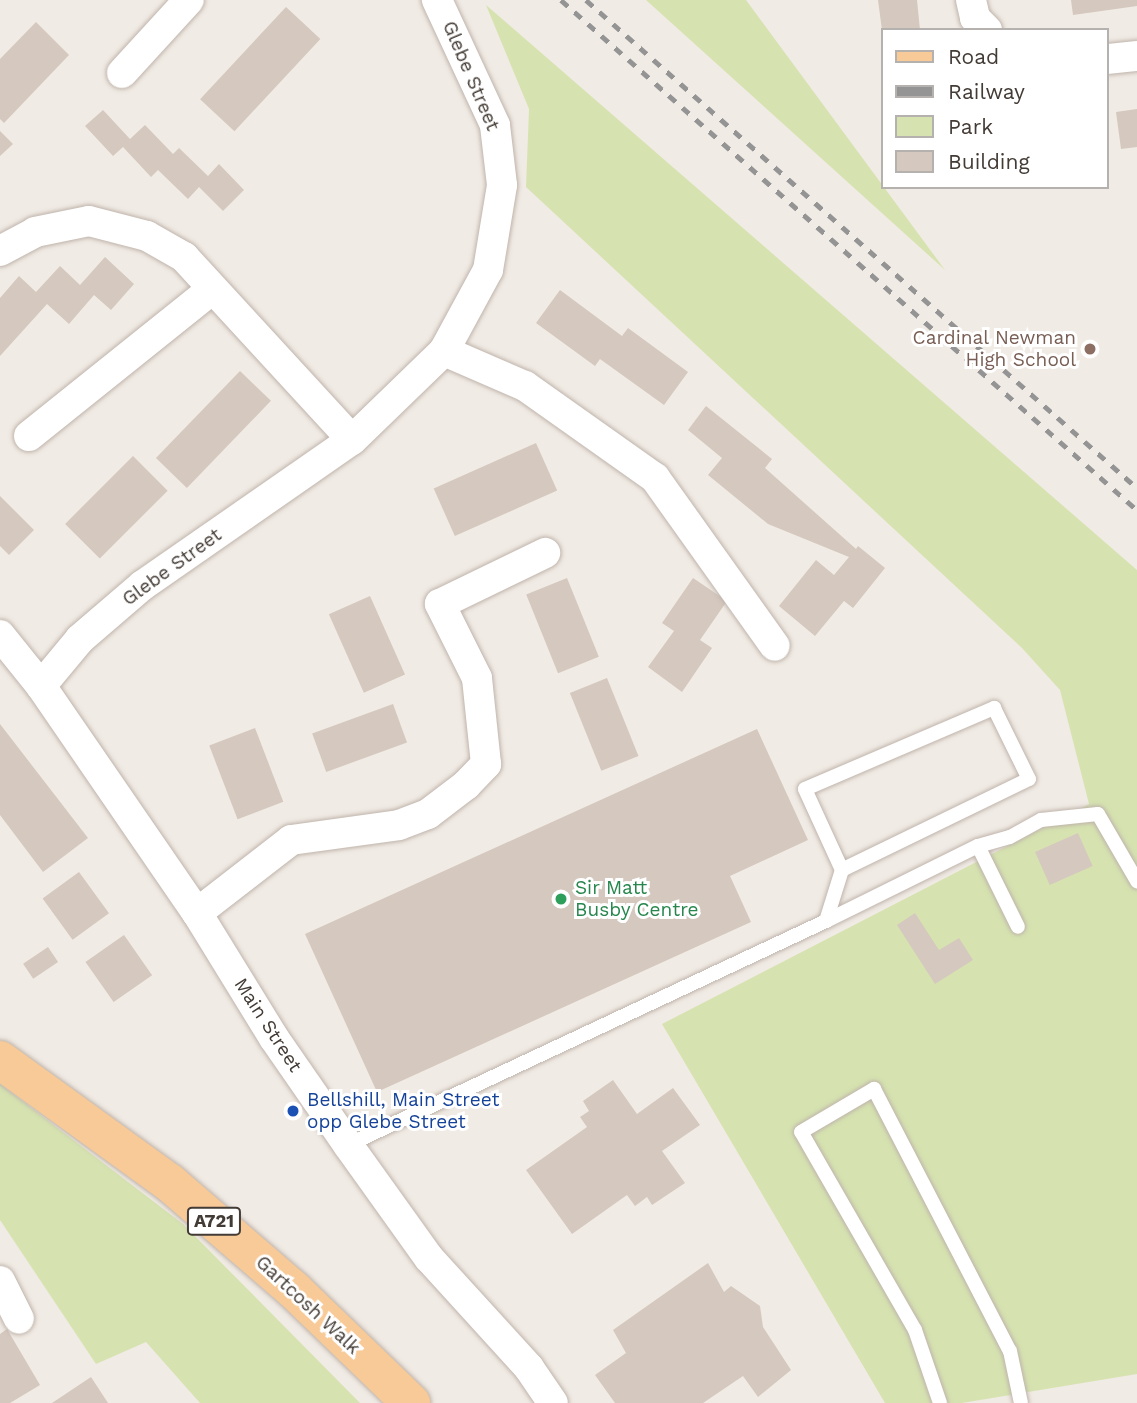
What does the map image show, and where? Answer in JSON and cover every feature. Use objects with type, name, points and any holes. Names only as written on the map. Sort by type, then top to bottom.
[{"type":"main road","name":"Gartcosh Walk","points":[[0,1060],[170,1183],[294,1290],[411,1403]]},
{"type":"street","points":[[122,73],[189,0]]},
{"type":"street","name":"Glebe Street","points":[[41,686],[80,639],[143,585],[352,440],[444,351],[488,270],[502,185],[495,125],[437,0]]},
{"type":"street","points":[[971,0],[975,18],[985,28]]},
{"type":"street","points":[[1109,59],[1137,56]]},
{"type":"street","points":[[0,251],[35,232],[89,221],[147,236],[184,257],[211,290],[352,440]]},
{"type":"street","points":[[29,436],[211,290]]},
{"type":"street","points":[[444,351],[525,386],[655,478],[775,646]]},
{"type":"street","points":[[197,913],[291,840],[399,825],[428,814],[466,785],[486,764],[477,678],[440,604],[545,553]]},
{"type":"street","name":"Main Street","points":[[0,635],[41,686],[197,913],[274,1038],[429,1258],[529,1368],[553,1403]]},
{"type":"street","points":[[0,1281],[19,1319]]},
{"type":"lane","points":[[826,921],[842,870],[805,789],[994,708],[1029,779],[842,870]]},
{"type":"lane","points":[[348,1145],[826,921],[978,846],[1010,837],[1041,820],[1098,814],[1137,881]]},
{"type":"lane","points":[[978,846],[1018,927]]},
{"type":"lane","points":[[940,1403],[915,1330],[801,1132],[874,1089],[1010,1351],[1021,1403]]},
{"type":"green space","points":[[646,0],[746,0],[881,183],[881,189],[885,189],[945,270]]},
{"type":"green space","points":[[486,5],[1137,570],[1137,1374],[962,1403],[885,1403],[662,1024],[1089,804],[1060,690],[1022,648],[526,187],[529,109]]},
{"type":"green space","points":[[0,1084],[183,1224],[360,1403],[200,1403],[146,1342],[96,1364],[0,1220]]},
{"type":"building","points":[[878,0],[917,0],[920,28],[882,28]]},
{"type":"building","points":[[1071,0],[1137,0],[1137,6],[1073,15]]},
{"type":"building","points":[[286,7],[320,39],[234,131],[200,99]]},
{"type":"building","points":[[36,22],[69,55],[4,123],[0,119],[0,59]]},
{"type":"building","points":[[1137,109],[1137,147],[1121,149],[1116,112]]},
{"type":"building","points":[[103,110],[130,139],[145,125],[173,154],[179,148],[208,176],[219,164],[244,190],[223,211],[199,187],[188,199],[158,170],[151,177],[123,147],[113,156],[85,126]]},
{"type":"building","points":[[0,131],[13,144],[0,156]]},
{"type":"building","points":[[105,257],[134,284],[111,310],[94,295],[69,324],[47,304],[0,356],[0,298],[19,276],[36,292],[60,266],[80,285]]},
{"type":"building","points":[[560,290],[622,336],[628,328],[688,372],[664,405],[600,359],[595,366],[536,323]]},
{"type":"building","points":[[240,371],[271,401],[187,488],[156,458]]},
{"type":"building","points":[[706,406],[772,459],[765,468],[856,549],[858,546],[885,568],[853,608],[844,601],[815,636],[779,606],[816,560],[834,575],[849,557],[768,524],[708,475],[722,458],[688,430]]},
{"type":"building","points":[[536,443],[557,491],[455,536],[434,489]]},
{"type":"building","points":[[133,456],[168,491],[100,559],[65,524]]},
{"type":"building","points":[[0,496],[34,530],[9,555],[0,546]]},
{"type":"building","points":[[567,578],[599,657],[558,673],[526,594]]},
{"type":"building","points":[[693,578],[727,601],[700,640],[712,648],[682,692],[648,667],[674,631],[662,623]]},
{"type":"building","points":[[370,596],[405,675],[364,693],[329,614]]},
{"type":"building","points":[[607,678],[638,756],[601,771],[570,693]]},
{"type":"building","points":[[393,704],[407,743],[326,772],[312,733]]},
{"type":"building","points":[[0,724],[88,838],[43,872],[0,815]]},
{"type":"building","points":[[255,728],[283,802],[238,819],[209,746]]},
{"type":"building","name":"Sir Matt Busby Centre","points":[[757,729],[808,840],[730,876],[751,922],[377,1092],[305,934]]},
{"type":"building","points":[[1078,833],[1093,866],[1050,885],[1035,852]]},
{"type":"building","points":[[79,872],[109,913],[73,940],[43,898]]},
{"type":"building","points":[[915,913],[939,950],[959,938],[973,960],[935,984],[897,925]]},
{"type":"building","points":[[124,935],[152,975],[114,1002],[85,962]]},
{"type":"building","points":[[48,947],[58,962],[33,979],[23,964]]},
{"type":"building","points":[[613,1080],[637,1114],[673,1088],[700,1125],[662,1151],[685,1183],[652,1205],[647,1197],[635,1206],[627,1195],[572,1234],[526,1170],[587,1127],[580,1117],[589,1111],[583,1101]]},
{"type":"building","points":[[708,1263],[724,1292],[731,1286],[760,1306],[763,1327],[791,1370],[758,1397],[743,1376],[703,1403],[615,1403],[595,1375],[626,1353],[613,1330]]},
{"type":"building","points":[[7,1329],[40,1385],[10,1403],[0,1403],[0,1334]]},
{"type":"building","points":[[91,1377],[108,1403],[52,1403]]},
{"type":"railway","points":[[561,0],[1137,510]]},
{"type":"railway","points":[[586,0],[1137,488]]},
{"type":"place","name":"Cardinal Newman High School","points":[[1090,349]]},
{"type":"place","name":"Sir Matt Busby Centre","points":[[561,899]]},
{"type":"place","name":"Bellshill, Main Street opp Glebe Street","points":[[293,1111]]}]
